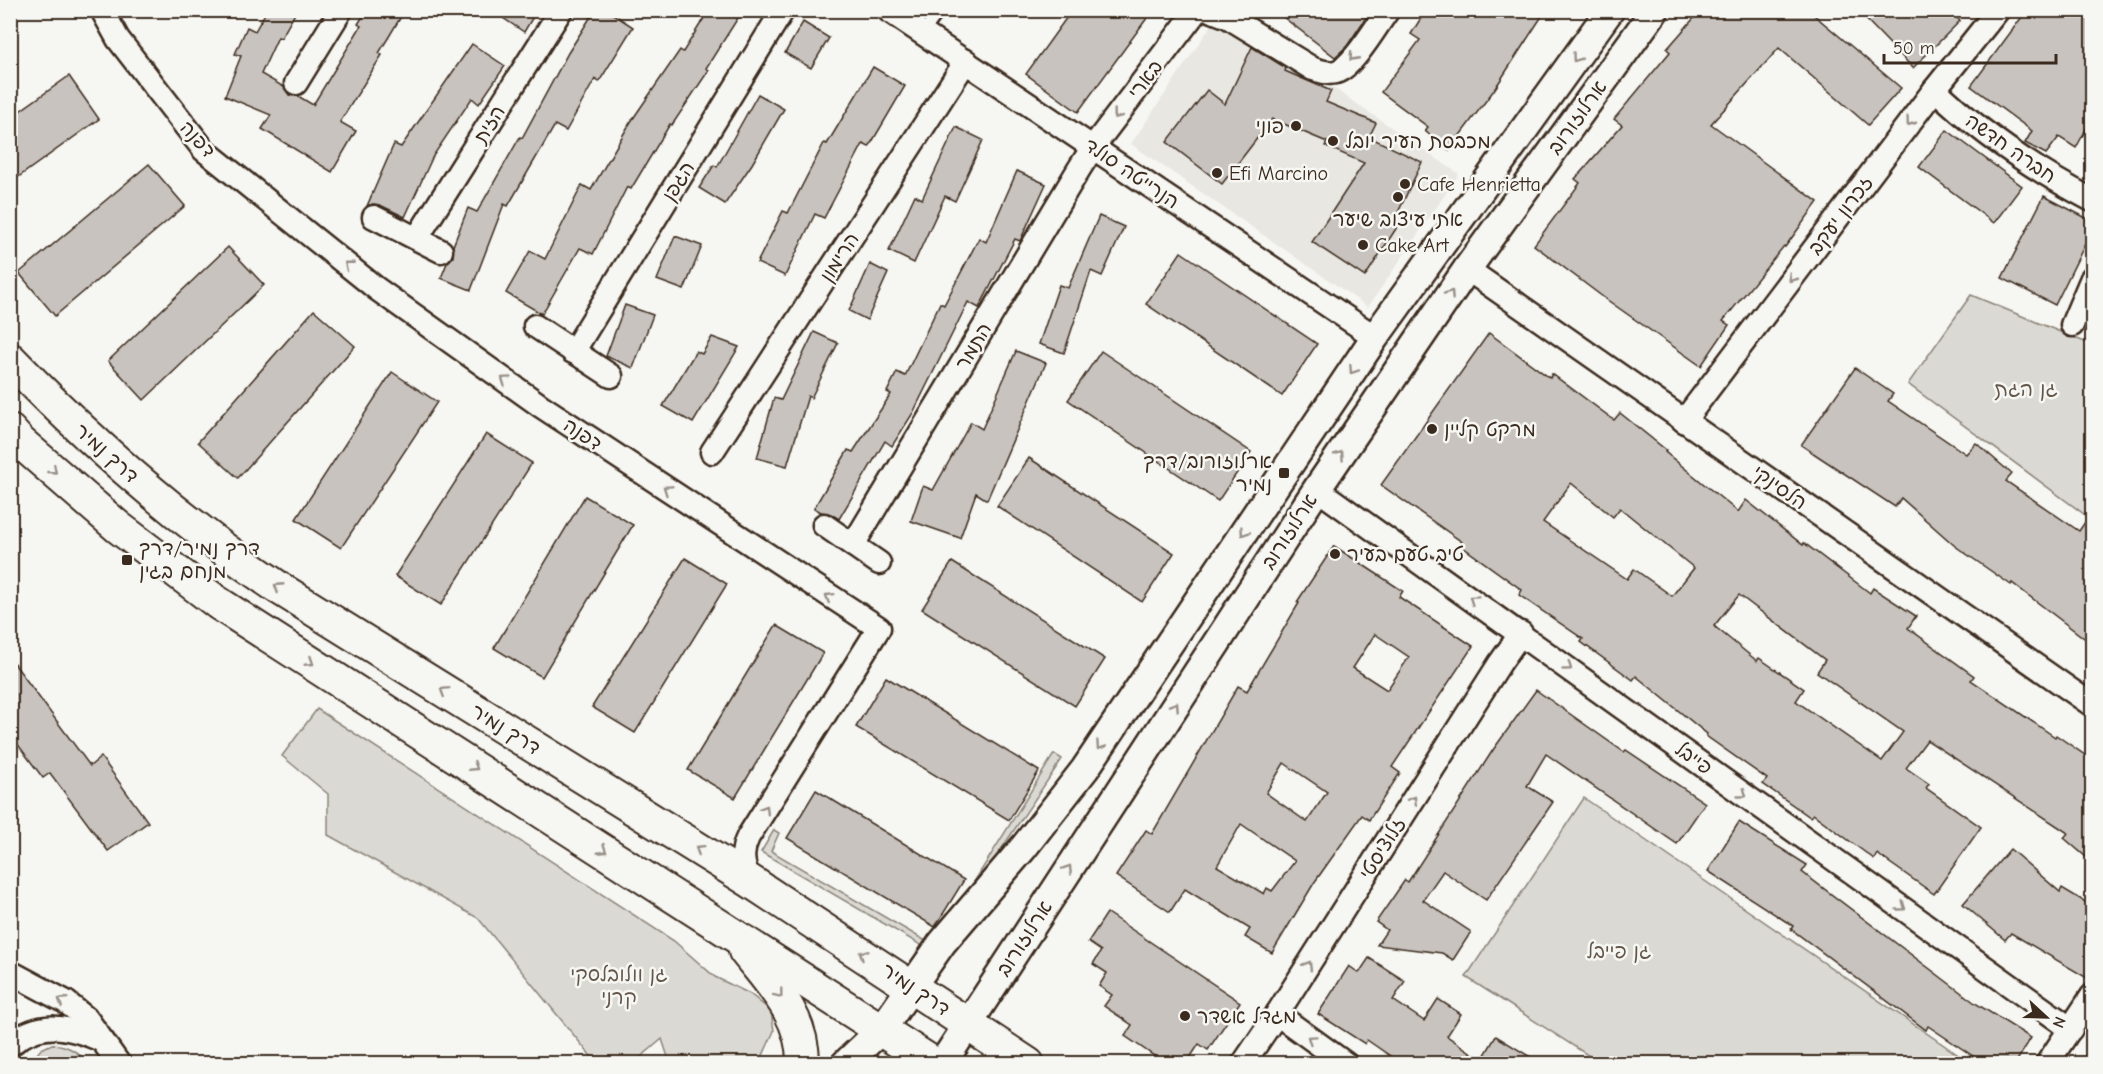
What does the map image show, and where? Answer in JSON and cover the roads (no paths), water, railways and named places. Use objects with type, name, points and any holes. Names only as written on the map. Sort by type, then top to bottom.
[{"type":"main road","name":"דרך נמיר","points":[[10,359],[99,448],[170,508],[243,564],[750,881],[1028,1064]]},
{"type":"main road","points":[[10,431],[118,527],[218,603],[934,1064]]},
{"type":"main road","points":[[730,931],[788,1005],[804,1048],[803,1064]]},
{"type":"street","name":"דפנה","points":[[102,10],[118,39],[204,150],[377,289],[541,406],[879,628],[748,837],[744,846],[743,864],[750,881]]},
{"type":"street","points":[[296,83],[341,10]]},
{"type":"street","name":"הזית","points":[[417,238],[561,10]]},
{"type":"street","name":"הגפן","points":[[573,352],[783,10]]},
{"type":"street","name":"הנרייטה סולד","points":[[888,10],[1376,337]]},
{"type":"street","name":"בארי","points":[[1093,147],[1197,10]]},
{"type":"street","points":[[1210,10],[1228,17],[1313,69],[1337,72],[1349,63],[1388,10]]},
{"type":"street","name":"ארלוזורוב","points":[[845,1064],[882,1029],[942,943],[1024,847],[1085,769],[1376,337],[1610,10]]},
{"type":"street","name":"ארלוזורוב","points":[[942,1064],[1317,489],[1467,269],[1655,10]]},
{"type":"street","name":"זכרון יעקב","points":[[1684,421],[1935,89],[1998,10]]},
{"type":"street","name":"הרימון","points":[[712,452],[966,61]]},
{"type":"street","name":"חברה חדשה","points":[[1935,89],[1963,116],[2022,159],[2092,200]]},
{"type":"street","name":"התמר","points":[[853,546],[1093,147]]},
{"type":"street","points":[[374,217],[441,251]]},
{"type":"street","name":"הלסינקי","points":[[1467,269],[2092,705]]},
{"type":"street","points":[[2072,325],[2092,278]]},
{"type":"street","points":[[535,326],[611,376]]},
{"type":"street","name":"פייבל","points":[[1317,489],[2071,1029]]},
{"type":"street","points":[[824,525],[879,563]]},
{"type":"street","name":"זלוציסטי","points":[[1243,1064],[1521,633]]},
{"type":"street","points":[[10,972],[66,1002],[87,1019],[120,1064]]},
{"type":"street","points":[[2047,1064],[2092,996]]},
{"type":"street","points":[[1277,1014],[1346,1064]]},
{"type":"street","points":[[10,1046],[23,1035],[36,1029],[49,1027],[86,1033],[103,1041]]},
{"type":"lane","points":[[923,33],[940,10]]},
{"type":"place","name":"פוני","points":[[1296,126]]},
{"type":"place","name":"מכבסת העיר יובל","points":[[1333,141]]},
{"type":"place","name":"Efi Marcino","points":[[1217,173]]},
{"type":"place","name":"Cafe Henrietta","points":[[1405,184]]},
{"type":"place","name":"אתי עיצוב שיער","points":[[1398,197]]},
{"type":"place","name":"Cake Art","points":[[1363,245]]},
{"type":"place","name":"מרקט קליין","points":[[1432,429]]},
{"type":"place","name":"ארלוזורוב/דרך נמיר","points":[[1284,473]]},
{"type":"place","name":"טיב טעם בעיר","points":[[1335,554]]},
{"type":"place","name":"דרך נמיר/דרך מנחם בגין","points":[[127,560]]},
{"type":"place","name":"מגדל אשדר","points":[[1185,1016]]},
{"type":"park label","name":"גן הגת","points":[[2026,389]]},
{"type":"park label","name":"גן פייבל","points":[[1619,951]]},
{"type":"park label","name":"גן וולובלסקי קרני","points":[[619,986]]}]
